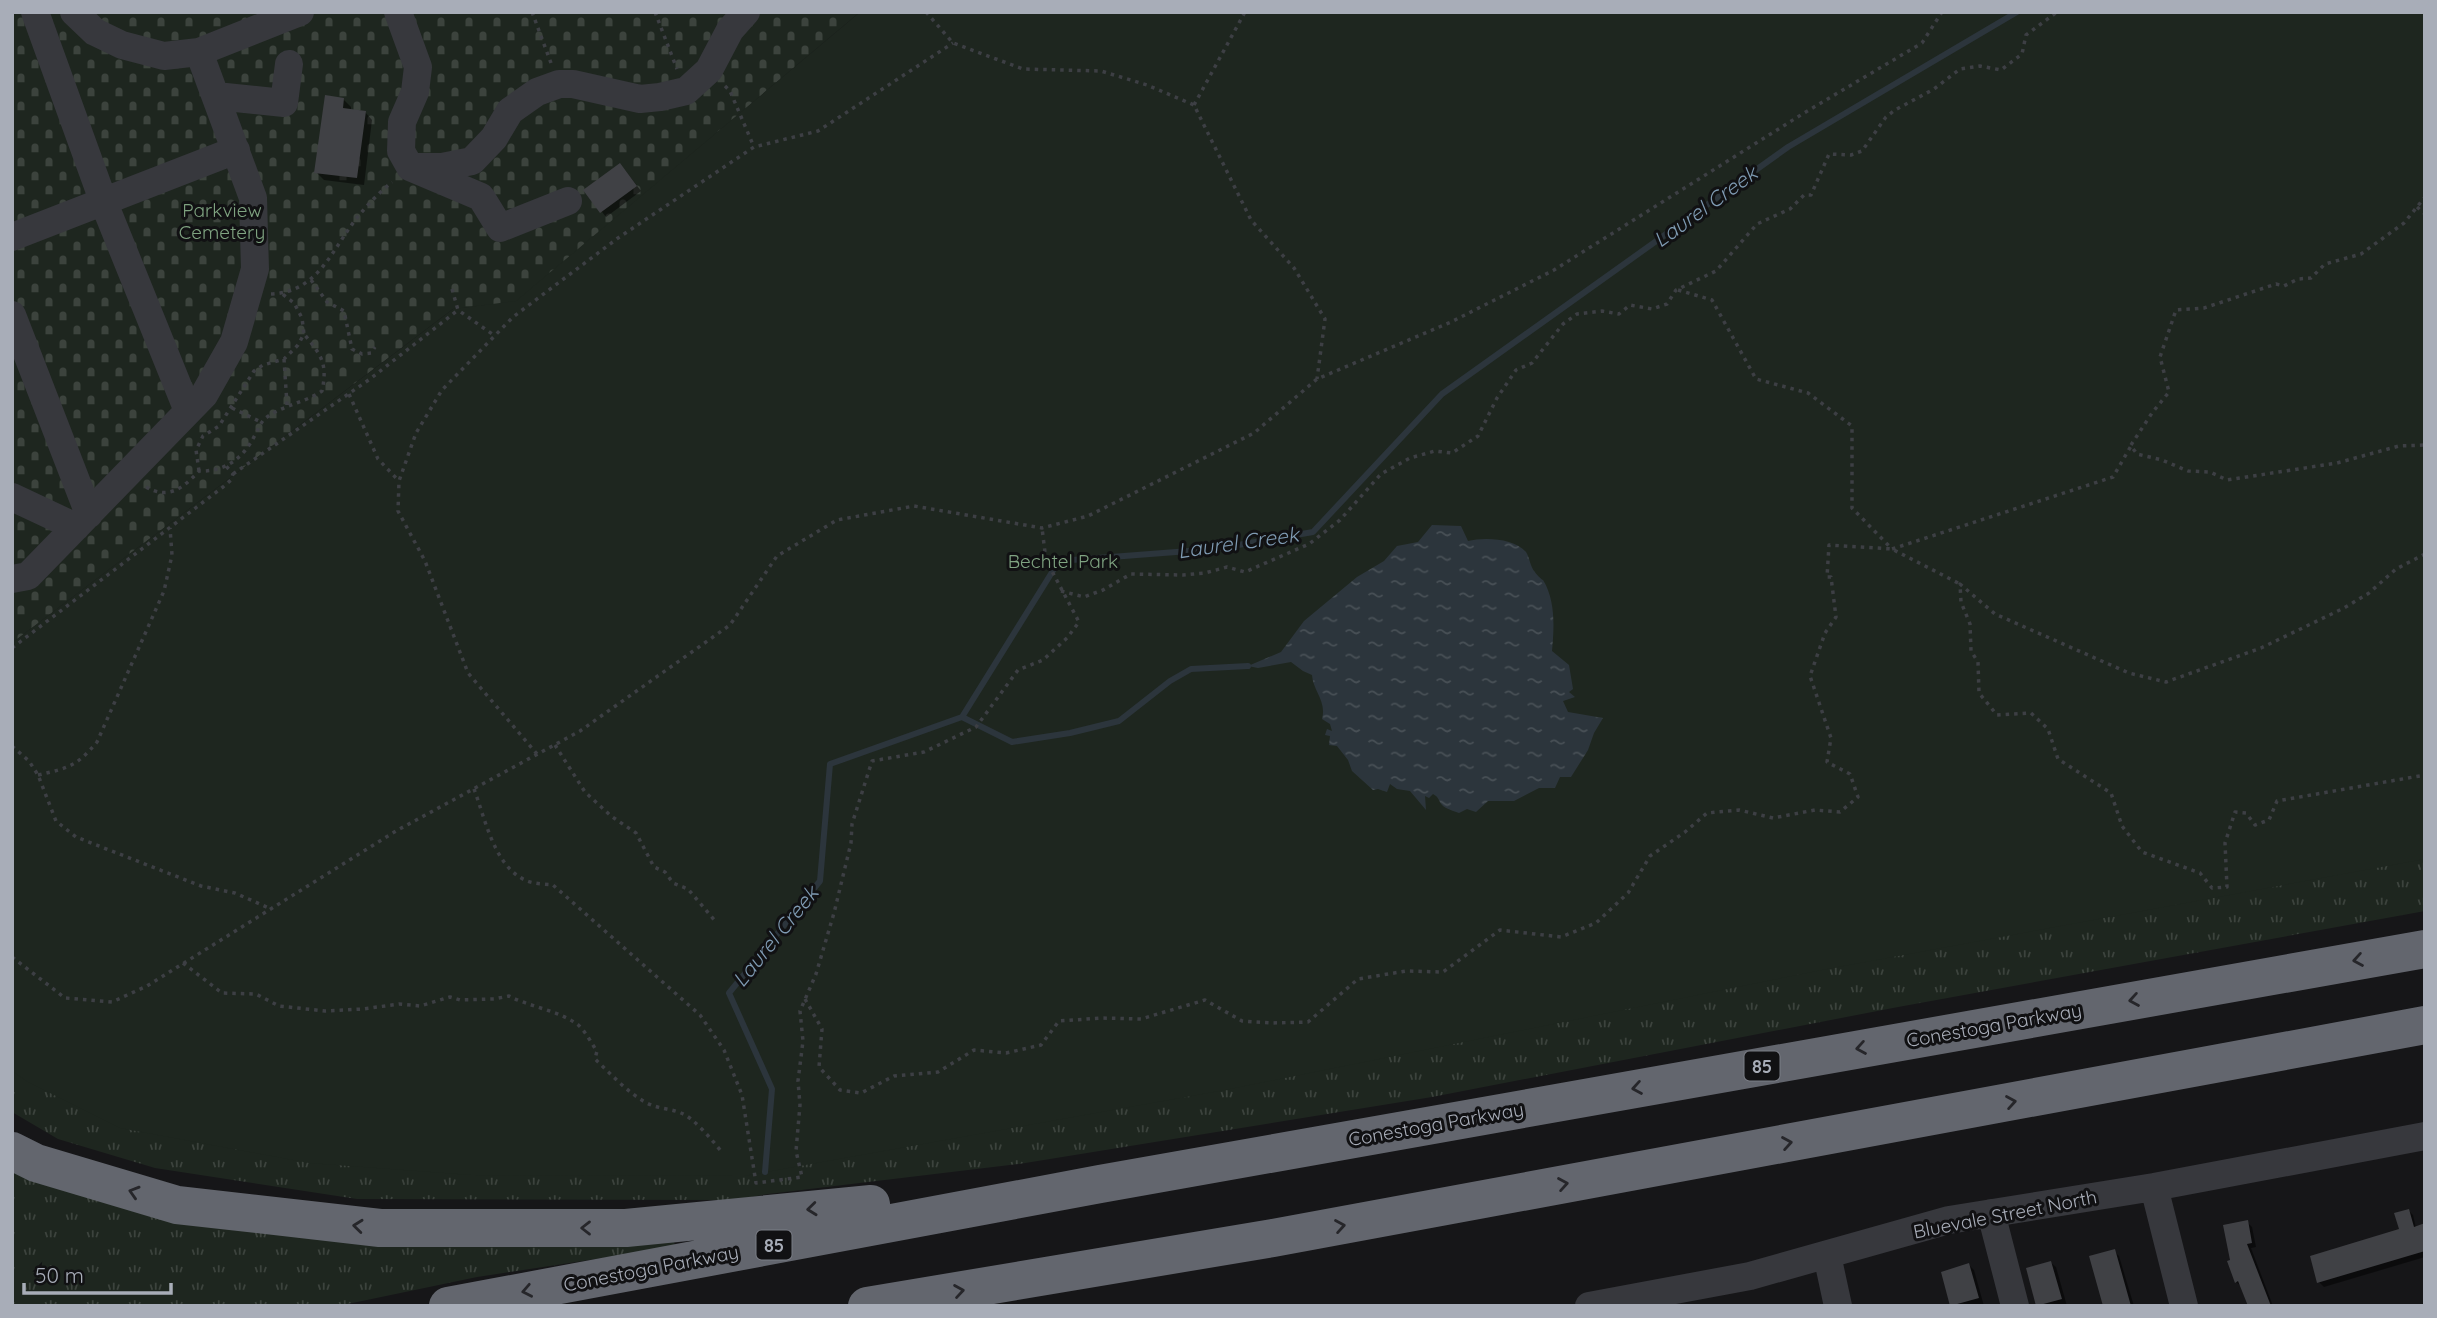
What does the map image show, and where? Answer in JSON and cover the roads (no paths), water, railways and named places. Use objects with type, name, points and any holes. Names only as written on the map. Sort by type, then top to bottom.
[{"type":"highway","name":"Conestoga Parkway","points":[[448,1306],[1100,1184],[2425,948]]},
{"type":"highway","points":[[867,1306],[1273,1238],[2425,1025]]},
{"type":"highway","points":[[12,1151],[36,1163],[177,1205],[380,1228],[625,1228],[1100,1184]]},
{"type":"highway","points":[[1021,1306],[1273,1238]]},
{"type":"street","points":[[35,12],[104,203],[196,403]]},
{"type":"street","points":[[87,17],[96,32],[122,45],[164,56],[200,52],[300,12]]},
{"type":"street","points":[[398,12],[418,67],[415,92],[402,122],[401,151],[410,167],[481,197],[500,228],[568,201]]},
{"type":"street","points":[[410,167],[442,167],[472,161],[495,138],[510,111],[537,92],[559,84],[573,84],[640,99],[685,91],[709,71],[730,30],[746,12]]},
{"type":"street","points":[[12,579],[29,576],[196,403],[234,342],[254,269],[253,198],[200,52]]},
{"type":"street","points":[[216,96],[285,103],[289,64]]},
{"type":"street","points":[[12,237],[236,150]]},
{"type":"street","points":[[12,315],[83,520]]},
{"type":"street","points":[[12,497],[83,520]]},
{"type":"street","name":"Bluevale Street North","points":[[1589,1306],[1647,1301],[1750,1276],[1949,1220],[2154,1187],[2425,1136]]},
{"type":"street","points":[[2154,1187],[2184,1306]]},
{"type":"street","points":[[1991,1213],[2015,1306]]},
{"type":"street","points":[[1827,1255],[1838,1306]]},
{"type":"water","points":[[1432,525],[1461,526],[1468,541],[1498,540],[1521,547],[1526,552],[1532,568],[1543,580],[1550,597],[1552,651],[1569,665],[1573,689],[1569,692],[1575,697],[1563,701],[1568,712],[1603,718],[1571,777],[1560,777],[1555,788],[1539,788],[1514,801],[1488,801],[1476,812],[1467,809],[1459,813],[1450,810],[1433,794],[1429,798],[1425,796],[1426,810],[1410,791],[1397,789],[1390,784],[1387,792],[1373,790],[1352,771],[1348,760],[1337,746],[1329,745],[1330,736],[1325,735],[1327,729],[1332,731],[1330,724],[1322,719],[1323,707],[1312,675],[1291,662],[1258,668],[1248,666],[1281,652],[1304,621],[1357,577],[1384,561],[1397,546],[1418,542]]},
{"type":"waterway","name":"Laurel Creek","points":[[765,1172],[772,1089],[729,993],[820,881],[830,764],[962,717],[1059,561],[1215,549],[1313,532],[1442,394],[1788,147],[2017,12]]},
{"type":"waterway","points":[[962,717],[1012,742],[1070,733],[1119,721],[1170,681],[1191,669],[1248,666]]},
{"type":"park label","name":"Parkview Cemetery","points":[[222,221]]},
{"type":"park label","name":"Bechtel Park","points":[[1063,561]]}]
